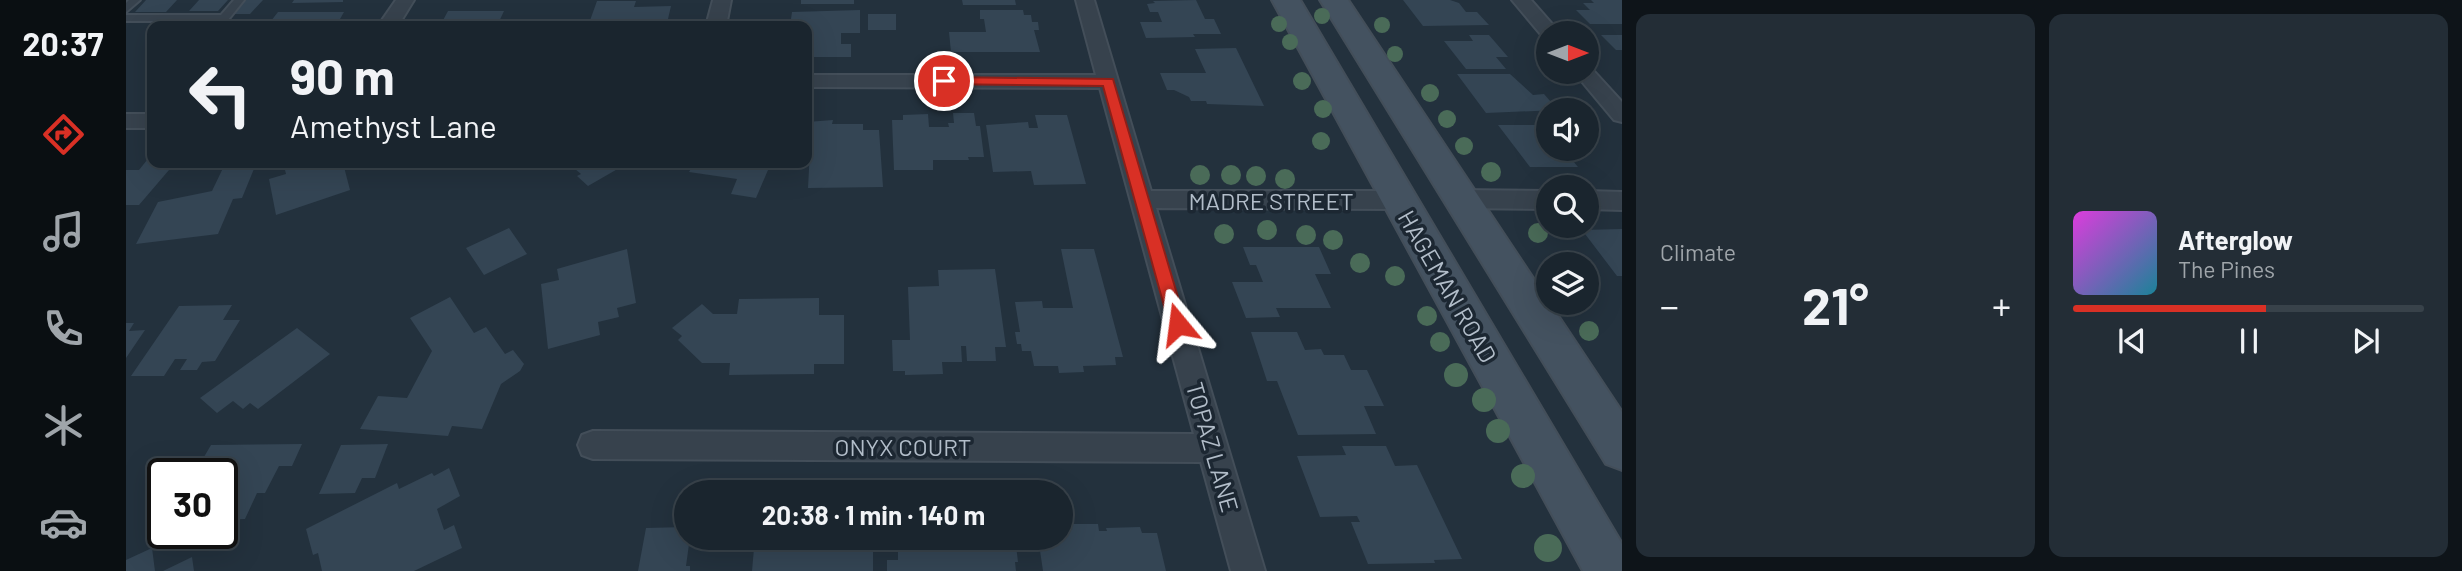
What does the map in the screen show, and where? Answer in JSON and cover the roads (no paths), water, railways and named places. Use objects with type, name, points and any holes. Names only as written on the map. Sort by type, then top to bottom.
[{"type":"main road","points":[[1334,0],[1622,452]]},
{"type":"main road","points":[[1291,9],[1343,51],[1417,174],[1459,199]]},
{"type":"main road","name":"HAGEMAN ROAD","points":[[1291,9],[1610,571]]},
{"type":"main road","points":[[1399,200],[1444,223],[1502,309],[1558,401],[1622,452]]},
{"type":"street","points":[[391,21],[405,0]]},
{"type":"street","points":[[717,21],[722,0]]},
{"type":"street","name":"TOPAZ LANE","points":[[1085,0],[1248,571]]},
{"type":"street","points":[[1521,0],[1539,21]]},
{"type":"street","points":[[812,81],[1108,82]]},
{"type":"street","points":[[1595,84],[1622,115]]},
{"type":"street","points":[[126,121],[147,121]]},
{"type":"street","name":"MADRE STREET","points":[[1142,199],[1399,200]]},
{"type":"street","points":[[1459,199],[1536,200]]},
{"type":"street","points":[[1599,200],[1622,201]]},
{"type":"street","name":"ONYX COURT","points":[[593,445],[1213,448]]},
{"type":"lane","points":[[126,9],[135,0]]},
{"type":"lane","points":[[126,18],[224,18],[239,0]]}]
